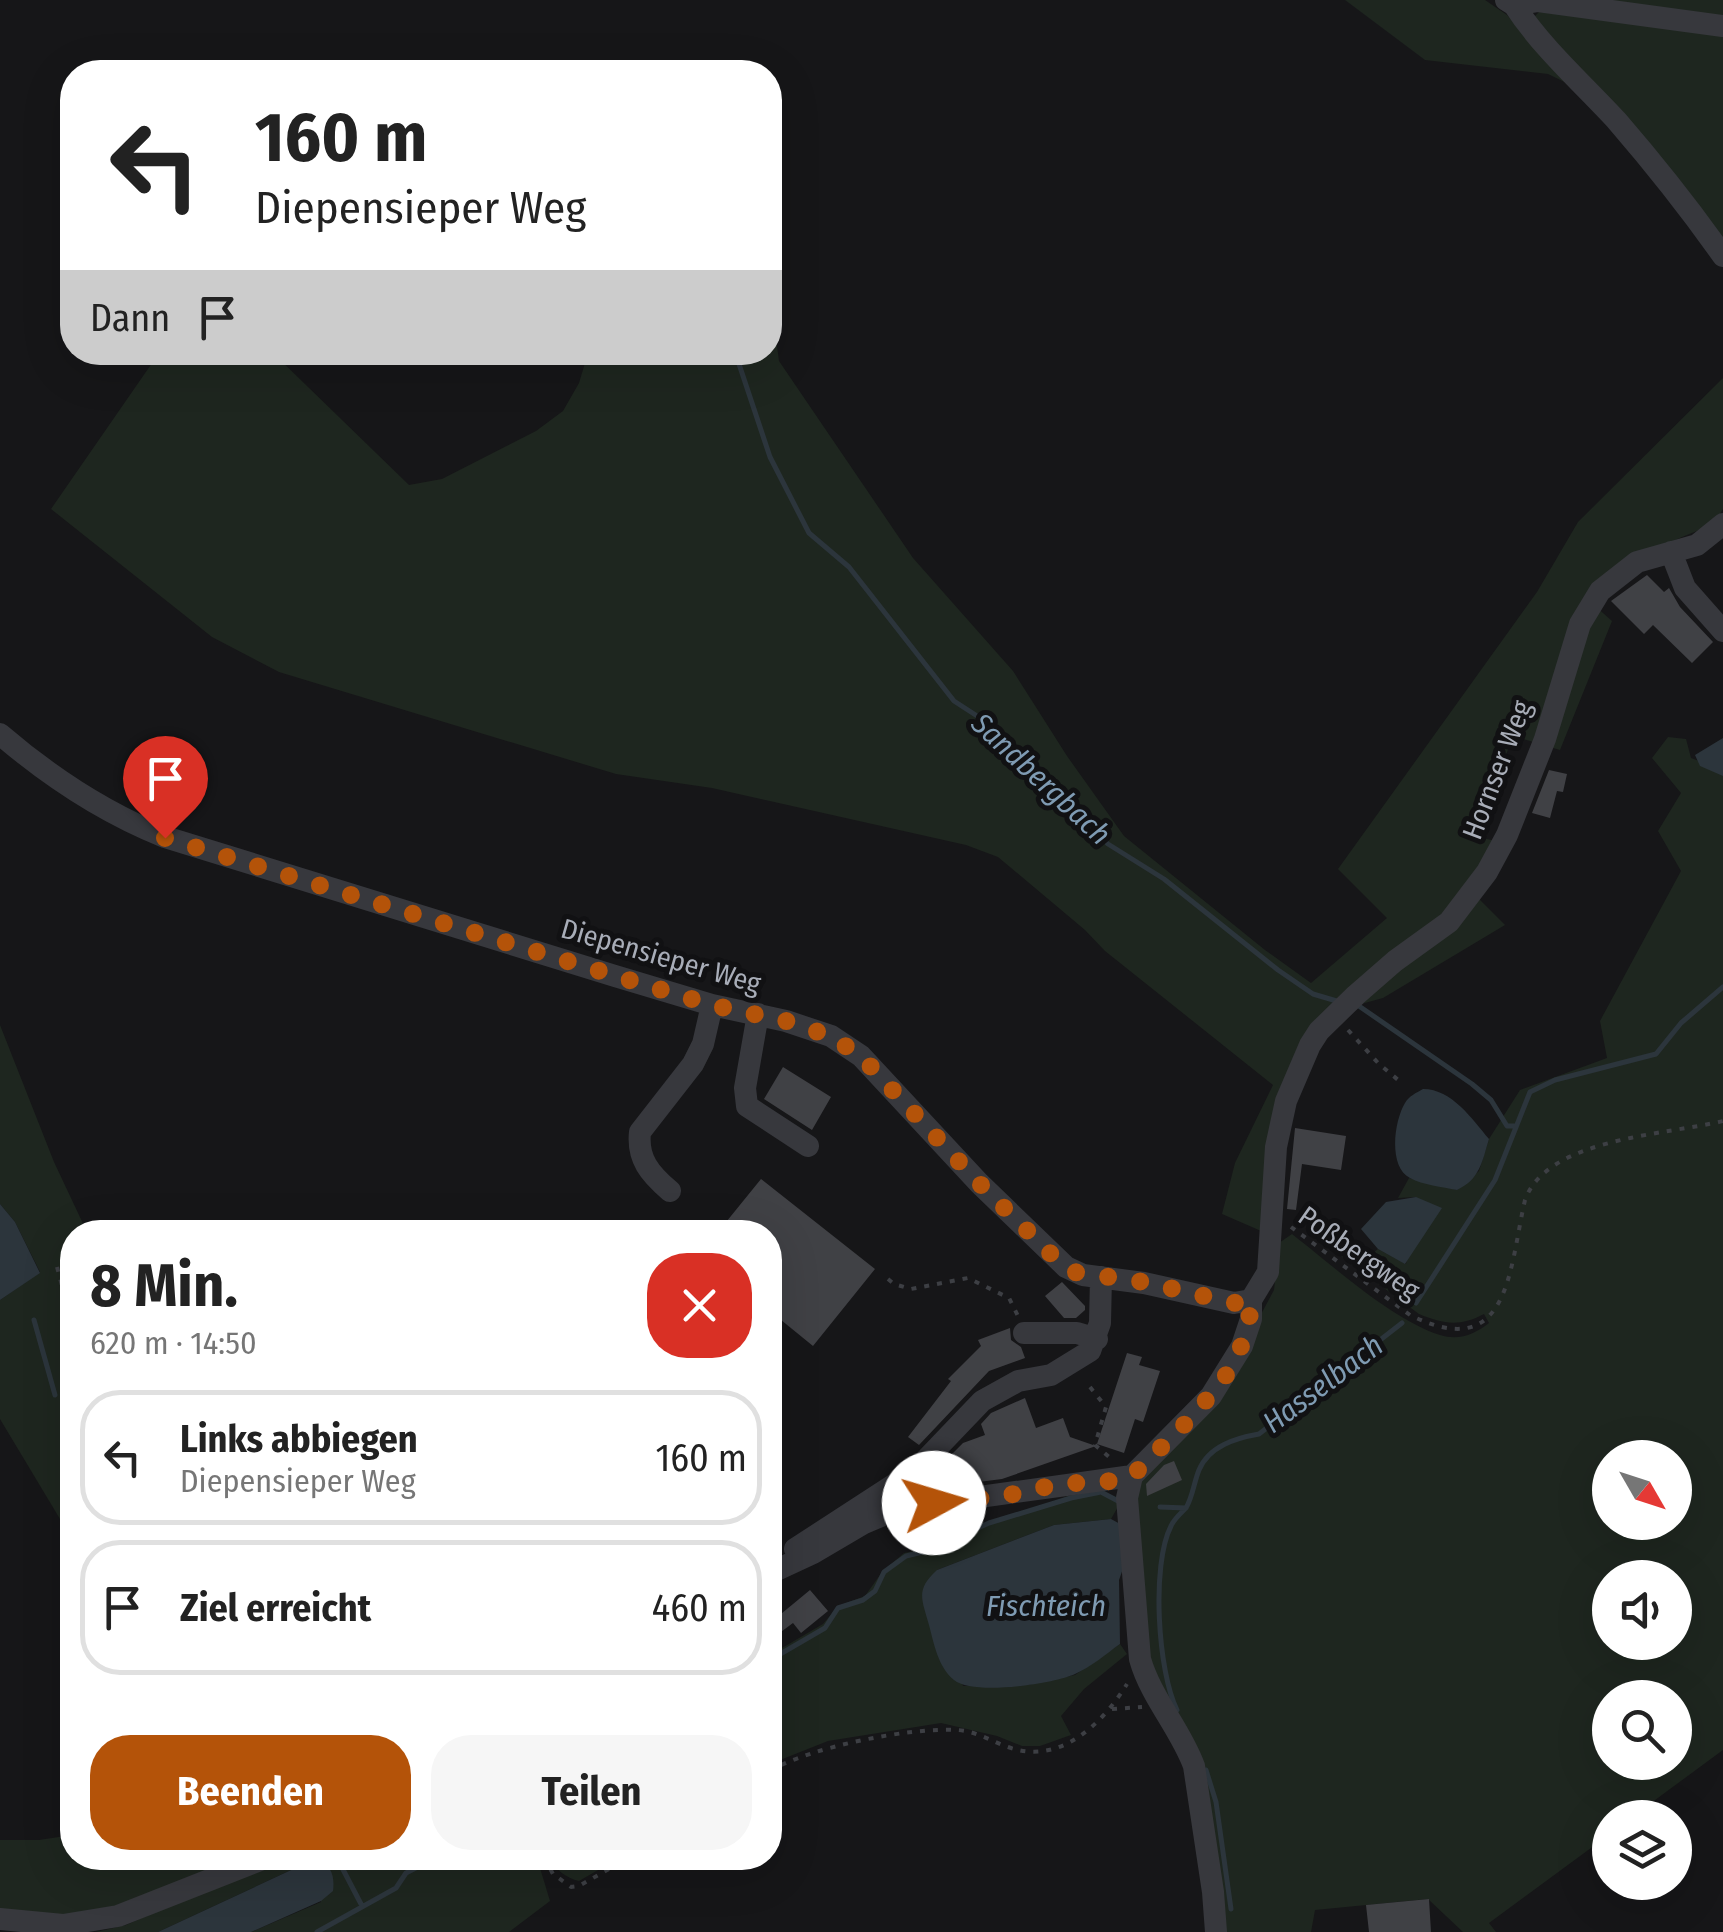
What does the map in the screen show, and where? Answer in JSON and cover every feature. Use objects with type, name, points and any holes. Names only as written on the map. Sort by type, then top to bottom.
[{"type":"street","points":[[1510,2],[1538,1],[1723,26]]},
{"type":"street","points":[[1510,2],[1678,193],[1723,256]]},
{"type":"street","name":"Hornser Weg","points":[[1274,1218],[1271,1201],[1276,1147],[1286,1100],[1310,1045],[1356,995],[1449,922],[1487,872],[1508,835],[1546,739],[1580,624],[1600,591],[1637,562],[1707,540],[1723,524]]},
{"type":"street","points":[[1671,552],[1685,588],[1723,631]]},
{"type":"street","name":"Diepensieper Weg","points":[[0,734],[78,792],[126,822],[165,838],[712,1005],[811,1028],[849,1047],[1055,1258],[1074,1272],[1144,1282],[1234,1303],[1251,1300]]},
{"type":"street","points":[[670,1191],[647,1169],[639,1143],[640,1132],[693,1064],[703,1044],[712,1005]]},
{"type":"street","points":[[758,1014],[745,1088],[748,1106],[808,1146]]},
{"type":"street","points":[[1216,1932],[1198,1779],[1188,1748],[1160,1705],[1140,1659],[1127,1498],[1132,1476],[1224,1379],[1248,1333],[1251,1300],[1268,1272],[1274,1218]]},
{"type":"street","points":[[782,1562],[823,1528],[915,1471],[982,1401],[1018,1381],[1050,1374],[1090,1351],[1100,1323],[1101,1278]]},
{"type":"street","points":[[1024,1333],[1077,1333],[1097,1338]]},
{"type":"street","points":[[782,1567],[900,1508],[1132,1476]]},
{"type":"street","points":[[0,1920],[63,1925],[118,1916],[235,1870]]},
{"type":"path","points":[[1336,1014],[1379,1064],[1403,1084]]},
{"type":"path","name":"Poßbergweg","points":[[1274,1218],[1294,1228],[1410,1316],[1430,1325],[1464,1328],[1487,1319],[1502,1302],[1524,1200],[1547,1168],[1574,1155],[1623,1141],[1723,1121]]},
{"type":"path","points":[[57,1267],[60,1278]]},
{"type":"path","points":[[888,1279],[912,1290],[962,1278],[980,1282],[1009,1298],[1024,1333]]},
{"type":"path","points":[[1090,1387],[1106,1407],[1097,1445]]},
{"type":"path","points":[[782,1766],[828,1747],[931,1729],[963,1730],[1008,1747],[1042,1752],[1087,1733],[1112,1708],[1140,1659]]},
{"type":"path","points":[[1112,1708],[1160,1705]]},
{"type":"path","points":[[551,1870],[570,1887],[607,1870]]},
{"type":"shaded area","points":[[1345,0],[1485,0],[1507,15],[1575,87],[1548,74],[1425,60]]},
{"type":"shaded area","points":[[1588,0],[1723,0],[1723,19]]},
{"type":"shaded area","points":[[1539,12],[1723,32],[1723,246],[1534,17]]},
{"type":"shaded area","points":[[151,365],[285,365],[409,485],[442,479],[536,431],[563,411],[584,365],[782,365],[913,558],[1013,671],[1124,836],[1311,983],[1387,918],[1338,869],[1537,592],[1578,522],[1723,378],[1723,509],[1706,526],[1650,556],[1594,605],[1612,621],[1560,750],[1513,736],[1476,836],[1499,842],[1471,891],[1505,925],[1383,998],[1332,1012],[1291,1076],[1268,1234],[1222,1214],[1235,1163],[1273,1085],[1105,951],[998,857],[966,845],[712,788],[616,774],[279,672],[212,637],[51,509]]},
{"type":"shaded area","points":[[1668,737],[1686,739],[1691,758],[1723,770],[1723,1750],[1692,1773],[1692,1680],[1592,1680],[1592,1780],[1682,1780],[1655,1800],[1592,1800],[1592,1847],[1489,1923],[1496,1932],[1463,1932],[1428,1899],[1315,1910],[1311,1932],[1221,1932],[1203,1777],[1147,1664],[1137,1493],[1143,1468],[1251,1333],[1274,1290],[1279,1243],[1292,1234],[1363,1290],[1421,1328],[1460,1337],[1489,1323],[1484,1314],[1452,1323],[1419,1314],[1307,1231],[1315,1221],[1332,1227],[1369,1256],[1378,1249],[1406,1264],[1416,1197],[1398,1198],[1409,1178],[1457,1190],[1479,1171],[1489,1139],[1520,1090],[1607,1058],[1600,1021],[1681,871],[1658,831],[1681,793],[1652,758]]},
{"type":"shaded area","points":[[0,1025],[81,1220],[60,1220],[60,1519],[0,1419],[0,1300],[40,1272],[15,1222],[0,1204]]},
{"type":"shaded area","points":[[1071,1495],[1123,1498],[1111,1519],[1054,1525],[937,1570],[963,1686],[1027,1685],[1075,1675],[1120,1644],[1127,1654],[1084,1689],[1061,1716],[1071,1735],[1040,1746],[1022,1746],[941,1723],[828,1741],[782,1759],[782,1648],[823,1624],[838,1606],[865,1596],[882,1572],[904,1553]]},
{"type":"shaded area","points":[[60,1837],[60,1870],[217,1870],[126,1906],[66,1919],[0,1912],[0,1840]]},
{"type":"shaded area","points":[[252,1870],[291,1870],[158,1932],[96,1932],[126,1925]]},
{"type":"shaded area","points":[[318,1870],[541,1870],[550,1901],[509,1932],[251,1932],[321,1902]]},
{"type":"shaded area","points":[[559,1870],[598,1870],[579,1881]]},
{"type":"water","points":[[1723,738],[1723,776],[1700,766],[1695,755]]},
{"type":"water","points":[[1423,1089],[1452,1100],[1489,1139],[1475,1175],[1457,1190],[1410,1178],[1398,1164],[1395,1143],[1401,1111],[1409,1098]]},
{"type":"water","points":[[1416,1197],[1442,1208],[1405,1264],[1378,1249],[1361,1229],[1386,1202]]},
{"type":"water","points":[[0,1204],[15,1222],[40,1273],[0,1300]]},
{"type":"water","name":"Fischteich","points":[[1111,1519],[1122,1525],[1125,1563],[1119,1580],[1120,1644],[1081,1671],[1049,1681],[978,1687],[964,1685],[949,1675],[937,1655],[923,1601],[925,1583],[937,1570],[1054,1525]]},
{"type":"water","points":[[291,1870],[331,1871],[333,1891],[321,1901],[251,1932],[158,1932]]},
{"type":"building","points":[[1647,575],[1664,592],[1669,588],[1680,607],[1713,642],[1692,663],[1653,625],[1644,634],[1611,601]]},
{"type":"building","points":[[1549,770],[1567,774],[1563,792],[1557,791],[1550,818],[1532,813]]},
{"type":"building","points":[[783,1067],[831,1097],[812,1130],[764,1099]]},
{"type":"building","points":[[1295,1128],[1346,1136],[1341,1170],[1302,1164],[1296,1210],[1287,1209]]},
{"type":"building","points":[[761,1179],[875,1269],[813,1346],[782,1321],[782,1220],[728,1220]]},
{"type":"building","points":[[1062,1282],[1085,1306],[1076,1318],[1064,1318],[1045,1296]]},
{"type":"building","points":[[1010,1328],[1011,1340],[1021,1347],[1025,1358],[989,1371],[919,1445],[908,1437],[951,1381],[948,1379],[981,1346],[978,1340]]},
{"type":"building","points":[[1127,1353],[1142,1357],[1139,1365],[1160,1371],[1143,1422],[1135,1419],[1124,1453],[1097,1444]]},
{"type":"building","points":[[1025,1398],[1036,1428],[1063,1418],[1070,1437],[1096,1446],[1002,1479],[963,1484],[952,1454],[963,1443],[985,1435],[981,1424],[991,1413]]},
{"type":"building","points":[[1174,1461],[1182,1480],[1147,1496],[1146,1484],[1164,1465]]},
{"type":"building","points":[[810,1590],[828,1611],[801,1633],[793,1623],[782,1631],[782,1613]]},
{"type":"building","points":[[1429,1899],[1431,1932],[1369,1932],[1366,1905]]},
{"type":"waterway","name":"Sandbergbach","points":[[739,365],[770,457],[809,533],[849,567],[954,701],[991,725],[1108,844],[1164,879],[1313,994],[1340,1002]]},
{"type":"waterway","name":"Hasselbach","points":[[1416,1303],[1495,1180],[1530,1092],[1555,1080],[1656,1054],[1681,1023],[1723,987]]},
{"type":"waterway","name":"Sandbergbach","points":[[1356,1004],[1472,1084],[1491,1100],[1507,1126],[1514,1126]]},
{"type":"waterway","points":[[34,1320],[55,1395]]},
{"type":"waterway","name":"Hasselbach","points":[[1160,1507],[1186,1508],[1199,1470],[1216,1449],[1259,1434],[1402,1323]]},
{"type":"waterway","name":"Hasselbach","points":[[782,1653],[825,1628],[838,1608],[863,1600],[875,1591],[884,1572],[906,1556],[927,1551],[989,1523],[1071,1498],[1101,1492],[1118,1501]]},
{"type":"waterway","points":[[1177,1710],[1161,1645],[1159,1591],[1165,1544],[1172,1523],[1186,1508]]},
{"type":"waterway","points":[[1206,1770],[1216,1802],[1231,1909]]},
{"type":"waterway","points":[[343,1870],[361,1904]]},
{"type":"waterway","name":"Hasselbach","points":[[317,1932],[396,1888],[412,1870]]},
{"type":"route","points":[[165,838],[712,1005],[786,1021],[830,1036],[861,1056],[979,1183],[1074,1272],[1144,1282],[1234,1303],[1251,1300],[1248,1333],[1224,1379],[1132,1476],[934,1503]]}]
